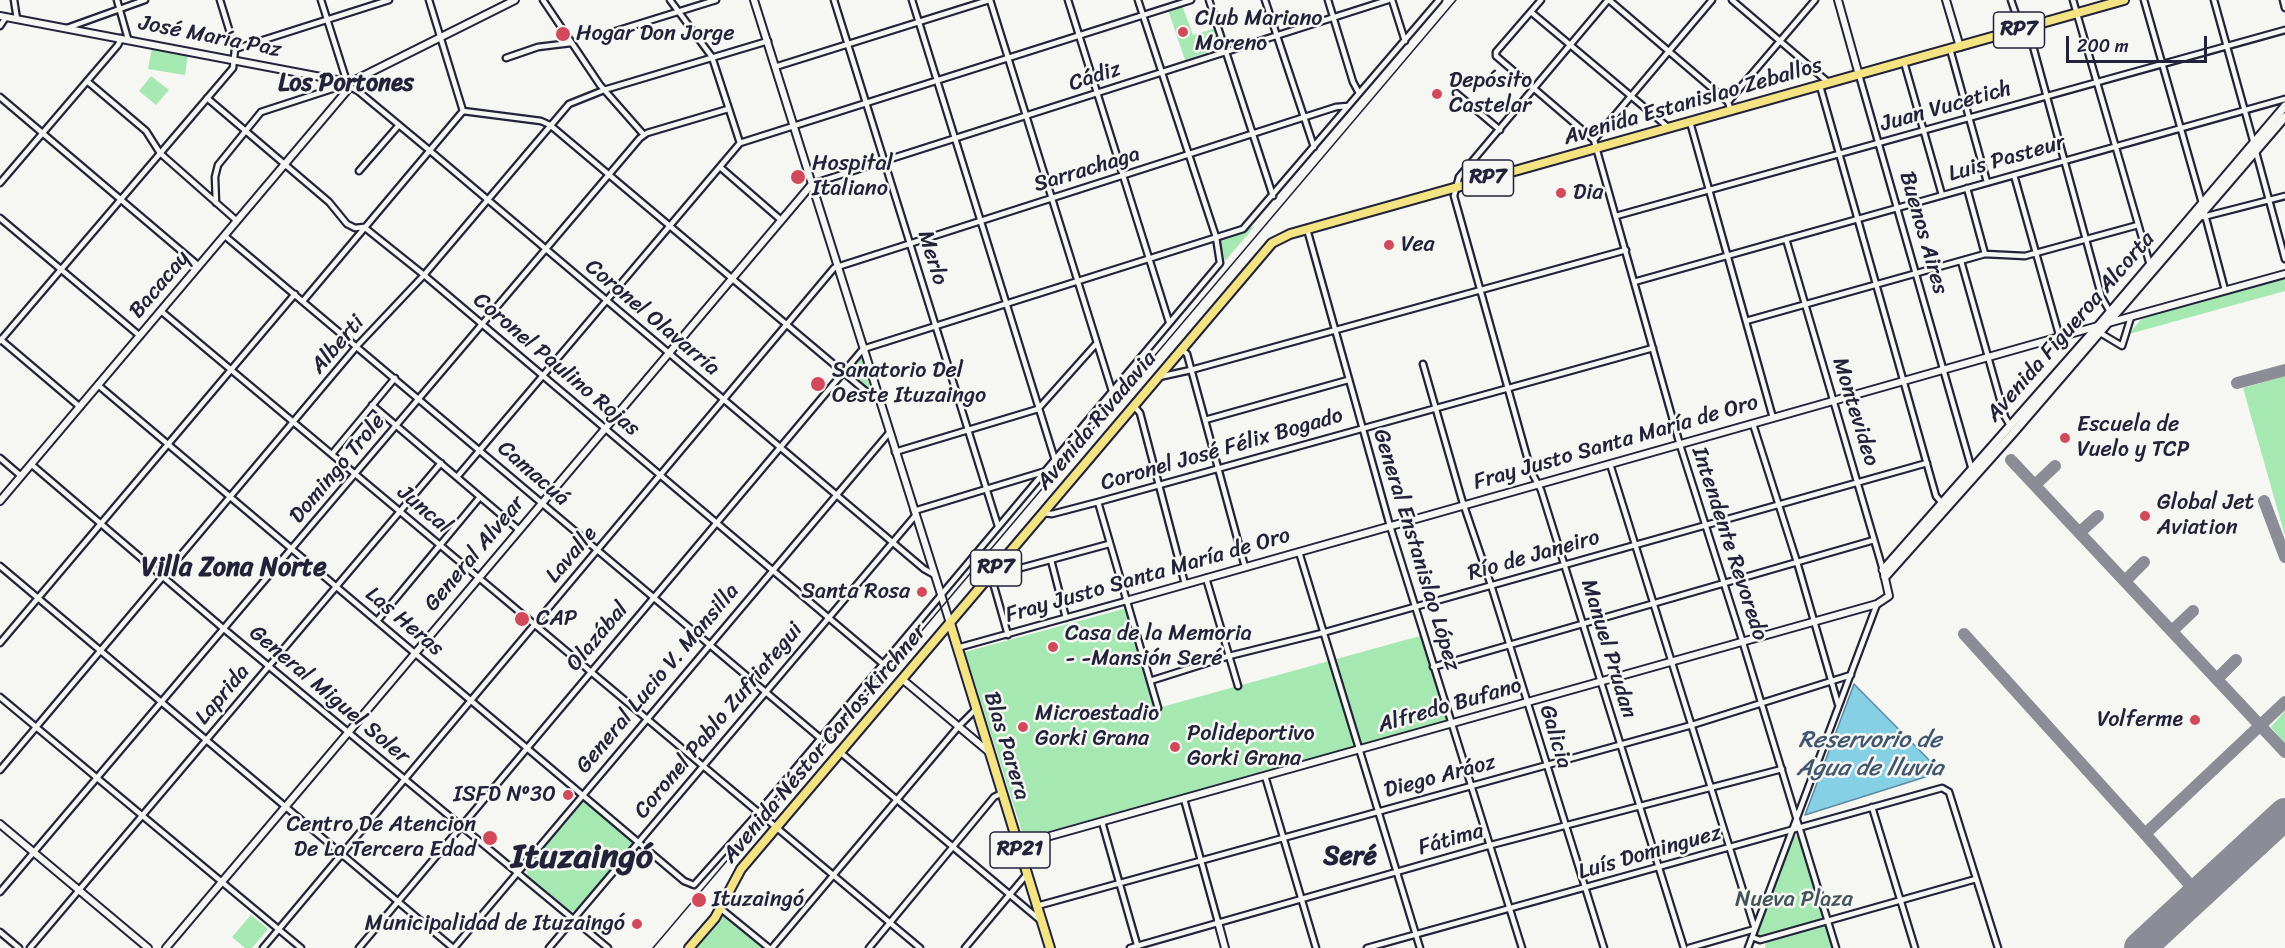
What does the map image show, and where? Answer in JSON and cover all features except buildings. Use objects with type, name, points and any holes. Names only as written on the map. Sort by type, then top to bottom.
[{"type":"main road","name":"Avenida Estanislao Zeballos","points":[[1272,243],[1307,229],[1454,188],[1595,144],[1731,111],[2124,0]]},
{"type":"main road","name":"Avenida Figueroa Alcorta","points":[[1884,573],[2012,429],[2150,265],[2201,213],[2285,106]]},
{"type":"main road","name":"Avenida Figueroa Alcorta","points":[[2098,329],[2109,322],[2285,117]]},
{"type":"main road","name":"Avenida Rivadavia","points":[[950,623],[1272,243]]},
{"type":"main road","name":"Blas Parera","points":[[950,623],[1050,948]]},
{"type":"main road","name":"Avenida Néstor Carlos Kirchner","points":[[689,948],[720,908],[741,869],[950,623]]},
{"type":"street","points":[[14,0],[17,19]]},
{"type":"street","points":[[0,183],[124,39],[117,0]]},
{"type":"street","points":[[67,28],[145,0]]},
{"type":"street","points":[[80,407],[0,340],[233,68],[235,49],[220,0]]},
{"type":"street","points":[[321,0],[346,84]]},
{"type":"street","points":[[235,49],[389,0]]},
{"type":"street","points":[[429,0],[463,111]]},
{"type":"street","points":[[216,202],[215,177],[218,165],[264,109],[346,84],[515,0]]},
{"type":"street","points":[[543,0],[604,90],[644,135],[728,108]]},
{"type":"street","points":[[670,0],[712,57],[740,143]]},
{"type":"street","points":[[616,31],[716,0]]},
{"type":"street","points":[[754,0],[877,398],[950,623]]},
{"type":"street","name":"Merlo","points":[[834,0],[998,526]]},
{"type":"street","points":[[912,0],[1055,460]]},
{"type":"street","points":[[775,67],[989,0],[1112,391]]},
{"type":"street","points":[[1068,0],[1169,322]]},
{"type":"street","points":[[1138,0],[1216,237]]},
{"type":"street","points":[[457,477],[740,143],[1191,0]]},
{"type":"street","points":[[1209,0],[1273,196]]},
{"type":"street","points":[[1265,0],[1302,118],[1314,147]]},
{"type":"street","points":[[1328,0],[1354,86],[1359,93]]},
{"type":"street","points":[[1390,0],[1405,40]]},
{"type":"street","name":"Cádiz","points":[[812,184],[1390,0]]},
{"type":"street","points":[[863,349],[1246,227],[1439,0]]},
{"type":"street","points":[[1541,0],[1496,55],[1595,144],[1712,0]]},
{"type":"street","points":[[1454,188],[1459,177],[1608,0],[1728,102],[1731,111]]},
{"type":"street","points":[[1732,0],[1829,83]]},
{"type":"street","points":[[1728,102],[1815,0]]},
{"type":"street","name":"Buenos Aires","points":[[1838,0],[1943,371],[1974,472]]},
{"type":"street","points":[[1946,0],[1960,47]]},
{"type":"street","points":[[2011,0],[2025,29],[2047,96],[2102,298],[2110,312]]},
{"type":"street","points":[[2073,0],[2150,265]]},
{"type":"street","points":[[2144,0],[2182,127],[2201,213],[2225,290]]},
{"type":"street","points":[[2214,0],[2285,259]]},
{"type":"street","points":[[2283,0],[2285,8]]},
{"type":"street","points":[[1531,12],[1668,128]]},
{"type":"street","points":[[0,26],[3,16]]},
{"type":"street","name":"José María Paz","points":[[3,16],[235,60],[346,84]]},
{"type":"street","name":"Juan Vucetich","points":[[1616,216],[2285,30]]},
{"type":"street","name":"Alberti","points":[[0,770],[357,346],[424,275],[550,125],[573,101],[768,41]]},
{"type":"street","points":[[506,58],[538,47],[571,43]]},
{"type":"street","points":[[1950,49],[1987,182]]},
{"type":"street","points":[[1904,62],[1942,195]]},
{"type":"street","points":[[87,81],[146,131],[160,153],[237,221]]},
{"type":"street","name":"Coronel Olavarría","points":[[346,84],[429,150],[891,542],[933,574]]},
{"type":"street","name":"Bacacay","points":[[0,501],[285,165],[346,84]]},
{"type":"street","points":[[1820,86],[1936,496],[1944,505]]},
{"type":"street","points":[[1456,93],[1500,130]]},
{"type":"street","points":[[0,97],[200,267]]},
{"type":"street","name":"Coronel Paulino Rojas","points":[[207,98],[329,202],[347,224],[355,228],[364,227],[424,275],[882,663]]},
{"type":"street","name":"Luis Pasteur","points":[[1634,282],[2285,99]]},
{"type":"street","name":"Sarrachaga","points":[[837,266],[1302,118],[1348,106]]},
{"type":"street","points":[[463,111],[542,121],[550,125],[786,326],[877,398]]},
{"type":"street","points":[[303,301],[463,111]]},
{"type":"street","points":[[1690,122],[1773,418]]},
{"type":"street","points":[[359,171],[399,125]]},
{"type":"street","name":"Domingo Trole","points":[[0,892],[644,135]]},
{"type":"street","name":"Intendente Revoredo","points":[[1595,144],[1680,445],[1836,948]]},
{"type":"street","points":[[720,167],[781,220]]},
{"type":"street","points":[[2014,175],[2060,338]]},
{"type":"street","name":"General Alvear","points":[[166,948],[812,184]]},
{"type":"street","name":"Manuel Prudan","points":[[1454,188],[1454,196],[1531,471],[1565,565],[1684,948]]},
{"type":"street","points":[[1967,188],[1985,254]]},
{"type":"street","points":[[2201,213],[2285,196]]},
{"type":"street","points":[[0,218],[140,337]]},
{"type":"street","points":[[1746,321],[1985,254],[2016,258],[2138,225]]},
{"type":"street","name":"General Enstanislao López","points":[[1307,229],[1390,526],[1522,948]]},
{"type":"street","name":"Camacuá","points":[[225,236],[819,738]]},
{"type":"street","name":"Avenida Rivadavia","points":[[689,884],[696,883],[757,812],[1220,263],[1216,237]]},
{"type":"street","name":"Montevideo","points":[[1786,239],[1889,596]]},
{"type":"street","points":[[1157,377],[1191,370],[1626,250]]},
{"type":"street","points":[[1961,261],[2012,429]]},
{"type":"street","name":"Lavalle","points":[[263,948],[837,266]]},
{"type":"street","points":[[2109,322],[2285,274]]},
{"type":"street","points":[[0,643],[295,294]]},
{"type":"street","name":"Juncal","points":[[161,311],[920,948]]},
{"type":"street","points":[[2098,329],[2121,346],[2131,317]]},
{"type":"street","name":"Fray Justo Santa María de Oro","points":[[957,648],[1537,483],[2098,329]]},
{"type":"street","points":[[895,452],[1038,409],[1096,344]]},
{"type":"street","name":"Coronel José Félix Bogado","points":[[1042,513],[1052,514],[1098,502],[1653,348]]},
{"type":"street","name":"Olazábal","points":[[359,948],[526,746],[863,349]]},
{"type":"street","points":[[1181,349],[1187,354],[1245,567]]},
{"type":"street","name":"Galicia","points":[[1423,364],[1463,505],[1491,585],[1604,948]]},
{"type":"street","points":[[332,454],[395,378]]},
{"type":"street","points":[[1205,420],[1348,380]]},
{"type":"street","name":"Las Heras","points":[[98,385],[689,884]]},
{"type":"street","points":[[372,405],[519,530]]},
{"type":"street","points":[[1133,405],[1140,413],[1185,584]]},
{"type":"street","points":[[1753,424],[1815,621],[1838,704]]},
{"type":"street","name":"General Lucio V. Mansilla","points":[[454,948],[889,433]]},
{"type":"street","points":[[0,458],[21,476]]},
{"type":"street","name":"Laprida","points":[[30,948],[441,463]]},
{"type":"street","name":"Río de Janeiro","points":[[1150,681],[1229,656],[1322,633],[1777,503],[1927,463]]},
{"type":"street","name":"General Miguel Soler","points":[[31,464],[268,666],[608,948]]},
{"type":"street","points":[[1610,464],[1755,928]]},
{"type":"street","points":[[914,513],[986,488],[1046,471]]},
{"type":"street","points":[[377,621],[480,497]]},
{"type":"street","points":[[1098,502],[1158,708]]},
{"type":"street","name":"Coronel Pablo Zufriategui","points":[[549,948],[914,513]]},
{"type":"street","points":[[1433,667],[1874,540]]},
{"type":"street","points":[[996,567],[1006,572],[1109,544]]},
{"type":"street","points":[[1299,552],[1420,948]]},
{"type":"street","points":[[1051,560],[1066,618]]},
{"type":"street","points":[[0,566],[454,948]]},
{"type":"street","points":[[988,577],[994,586],[1008,635]]},
{"type":"street","points":[[1206,578],[1238,686]]},
{"type":"street","name":"Alfredo Bufano","points":[[1018,845],[1743,643],[1877,604],[1889,596]]},
{"type":"street","points":[[1748,948],[1877,604]]},
{"type":"street","name":"Diego Aráoz","points":[[1037,906],[1692,725],[1851,675]]},
{"type":"street","points":[[902,679],[989,752]]},
{"type":"street","points":[[0,697],[301,948]]},
{"type":"street","points":[[720,908],[770,948],[834,876],[959,726],[976,710]]},
{"type":"street","points":[[840,752],[1009,896],[1042,921]]},
{"type":"street","name":"Fátima","points":[[1130,948],[1491,845],[1782,769]]},
{"type":"street","points":[[1265,776],[1316,948]]},
{"type":"street","name":"Luís Dominguez","points":[[1367,948],[1942,788],[1949,792],[1976,879]]},
{"type":"street","points":[[869,948],[994,797],[1002,793]]},
{"type":"street","points":[[1184,799],[1225,948]]},
{"type":"street","points":[[1872,807],[1915,948]]},
{"type":"street","points":[[1102,822],[1138,947]]},
{"type":"street","points":[[0,824],[148,948]]},
{"type":"street","points":[[965,948],[1027,874]]},
{"type":"street","points":[[1752,937],[1760,940],[1976,879],[1998,948]]},
{"type":"street","points":[[1689,948],[1755,928]]},
{"type":"street","points":[[0,932],[19,948]]},
{"type":"street","points":[[1760,940],[1762,948]]},
{"type":"green space","name":"Club Mariano Moreno","points":[[1182,5],[1193,35],[1216,28],[1222,47],[1185,60],[1168,10]]},
{"type":"green space","points":[[152,48],[188,54],[185,75],[148,69]]},
{"type":"green space","points":[[151,76],[169,90],[156,105],[139,91]]},
{"type":"green space","points":[[1255,226],[1225,261],[1219,238]]},
{"type":"green space","points":[[2285,279],[2285,291],[2129,334],[2142,318]]},
{"type":"green space","points":[[860,356],[862,357],[871,392],[848,374]]},
{"type":"green space","points":[[2285,376],[2285,536],[2243,388]]},
{"type":"green space","name":"Polideportivo Gorki Grana","points":[[1127,608],[1158,708],[1420,636],[1447,722],[1024,838],[965,652]]},
{"type":"green space","points":[[2285,711],[2285,744],[2271,727]]},
{"type":"green space","points":[[585,801],[632,838],[632,843],[577,910],[571,912],[528,876],[526,869],[578,804]]},
{"type":"green space","name":"Nueva Plaza","points":[[1796,836],[1801,838],[1823,916],[1815,923],[1812,921],[1759,937],[1757,932],[1791,840]]},
{"type":"green space","points":[[251,915],[268,929],[252,948],[245,948],[232,937]]},
{"type":"green space","points":[[723,916],[726,917],[764,948],[695,948]]},
{"type":"green space","points":[[1823,925],[1826,927],[1832,948],[1765,948],[1766,941]]},
{"type":"water","name":"Reservorio de Agua de lluvia","points":[[1854,684],[1941,772],[1805,815]]},
{"type":"taxiway","points":[[2237,383],[2285,370]]},
{"type":"taxiway","points":[[2011,460],[2285,752]]},
{"type":"taxiway","points":[[2035,485],[2055,466]]},
{"type":"taxiway","points":[[2264,501],[2285,557]]},
{"type":"taxiway","points":[[2080,532],[2098,516]]},
{"type":"taxiway","points":[[2125,581],[2144,562]]},
{"type":"taxiway","points":[[2172,631],[2193,611]]},
{"type":"taxiway","points":[[1964,634],[2145,834],[2285,702]]},
{"type":"taxiway","points":[[2217,679],[2236,660]]},
{"type":"taxiway","points":[[2145,834],[2198,894]]},
{"type":"runway","points":[[2140,948],[2285,814]]},
{"type":"railway","points":[[653,948],[1456,0]]},
{"type":"place","name":"Club Mariano Moreno","points":[[1183,32]]},
{"type":"place","name":"Hogar Don Jorge","points":[[563,34]]},
{"type":"place","name":"Depósito Castelar","points":[[1437,94]]},
{"type":"place","name":"Hospital Italiano","points":[[798,177]]},
{"type":"place","name":"Dia","points":[[1561,193]]},
{"type":"place","name":"Vea","points":[[1389,245]]},
{"type":"place","name":"Sanatorio Del Oeste Ituzaingo","points":[[818,384]]},
{"type":"place","name":"Escuela de Vuelo y TCP","points":[[2065,438]]},
{"type":"place","name":"Global Jet Aviation","points":[[2145,516]]},
{"type":"place","name":"Santa Rosa","points":[[922,592]]},
{"type":"place","name":"CAP","points":[[522,619]]},
{"type":"place","name":"Casa de la Memoria - -Mansión Seré","points":[[1053,647]]},
{"type":"place","name":"Volferme","points":[[2195,720]]},
{"type":"place","name":"Microestadio Gorki Grana","points":[[1023,727]]},
{"type":"place","name":"Polideportivo Gorki Grana","points":[[1175,747]]},
{"type":"place","name":"ISFD Nº30","points":[[568,795]]},
{"type":"place","name":"Centro De Atencion De La Tercera Edad","points":[[490,838]]},
{"type":"place","name":"Ituzaingó","points":[[699,900]]},
{"type":"place","name":"Municipalidad de Ituzaingó","points":[[637,924]]},
{"type":"district","name":"Los Portones","points":[[346,84]]},
{"type":"district","name":"Villa Zona Norte","points":[[234,568]]},
{"type":"district","name":"Seré","points":[[1350,857]]},
{"type":"district","name":"Ituzaingó","points":[[582,858]]}]
